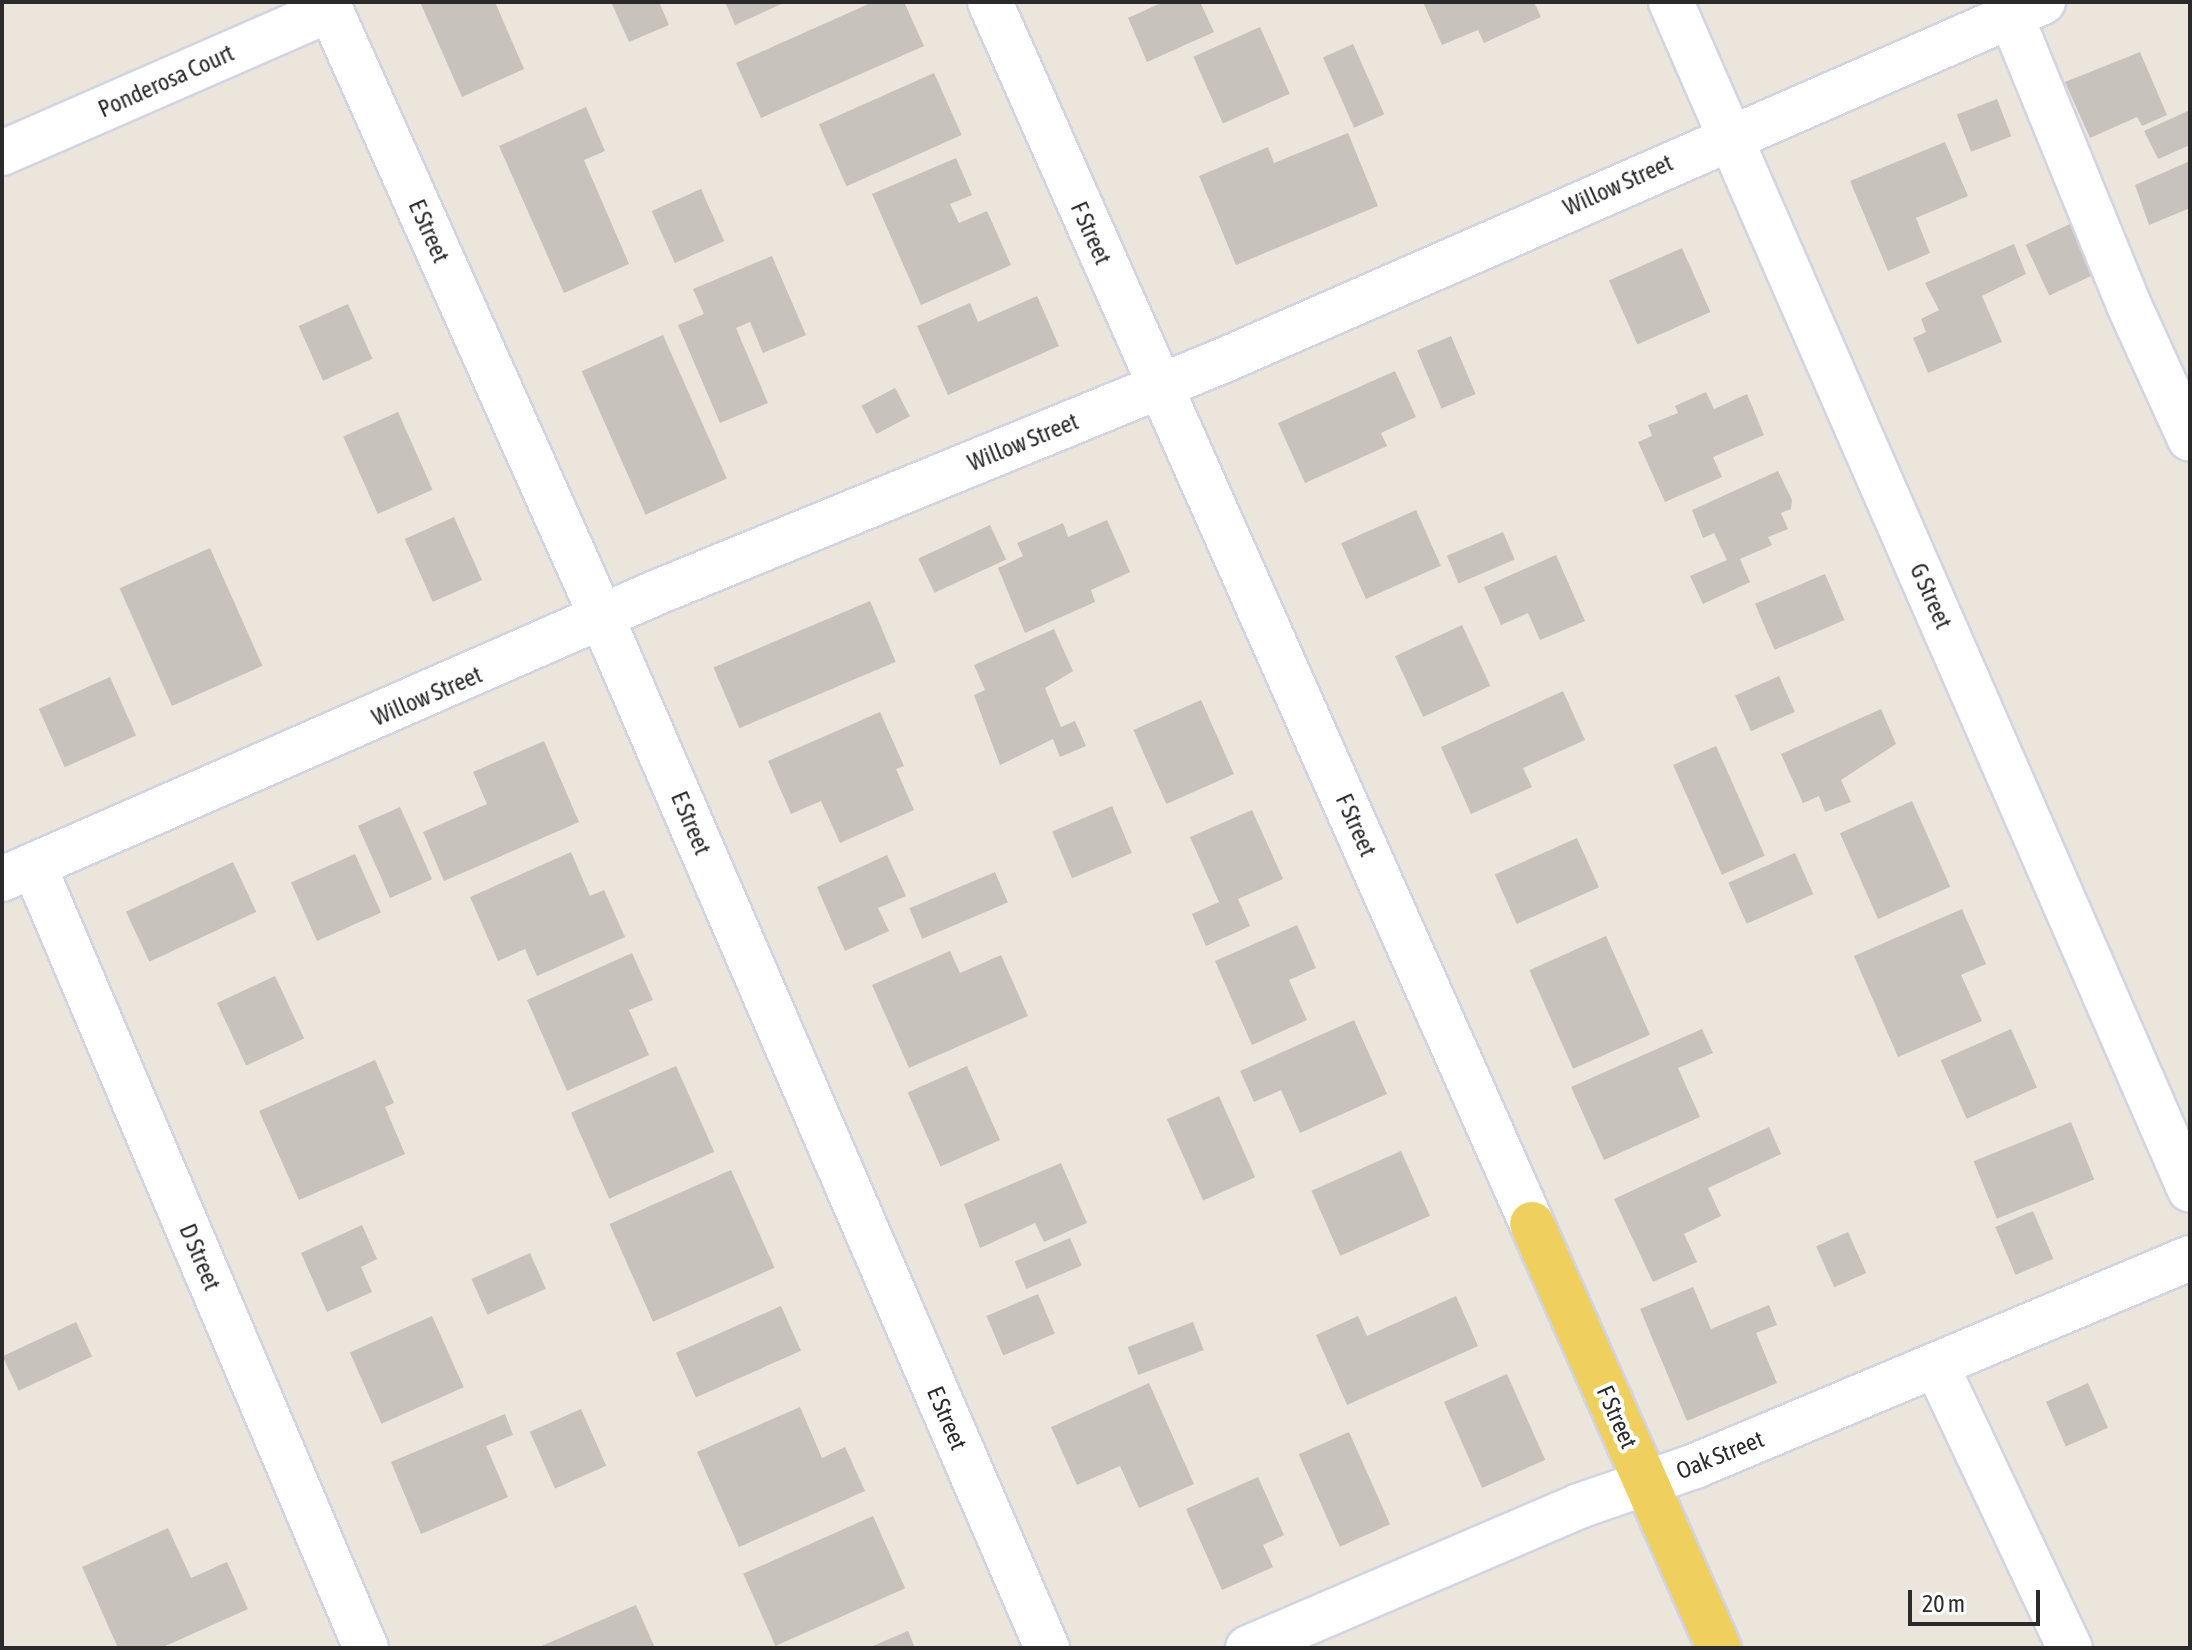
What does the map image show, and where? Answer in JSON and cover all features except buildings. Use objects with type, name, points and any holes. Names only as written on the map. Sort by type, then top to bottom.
[{"type":"main road","name":"F Street","points":[[1532,1224],[1719,1648]]},
{"type":"street","name":"F Street","points":[[990,2],[1532,1224]]},
{"type":"street","name":"G Street","points":[[1671,2],[2190,1190]]},
{"type":"street","name":"Ponderosa Court","points":[[2,153],[328,6]]},
{"type":"street","name":"E Street","points":[[328,6],[602,618],[1047,1648]]},
{"type":"street","name":"Willow Street","points":[[18,872],[602,618],[1158,385],[2027,9]]},
{"type":"street","points":[[2027,9],[2128,303],[2190,439]]},
{"type":"street","name":"D Street","points":[[18,872],[366,1648]]},
{"type":"street","name":"Oak Street","points":[[1248,1648],[1579,1506],[1646,1483],[1937,1367],[2190,1258]]},
{"type":"street","points":[[1937,1367],[2070,1648]]}]
